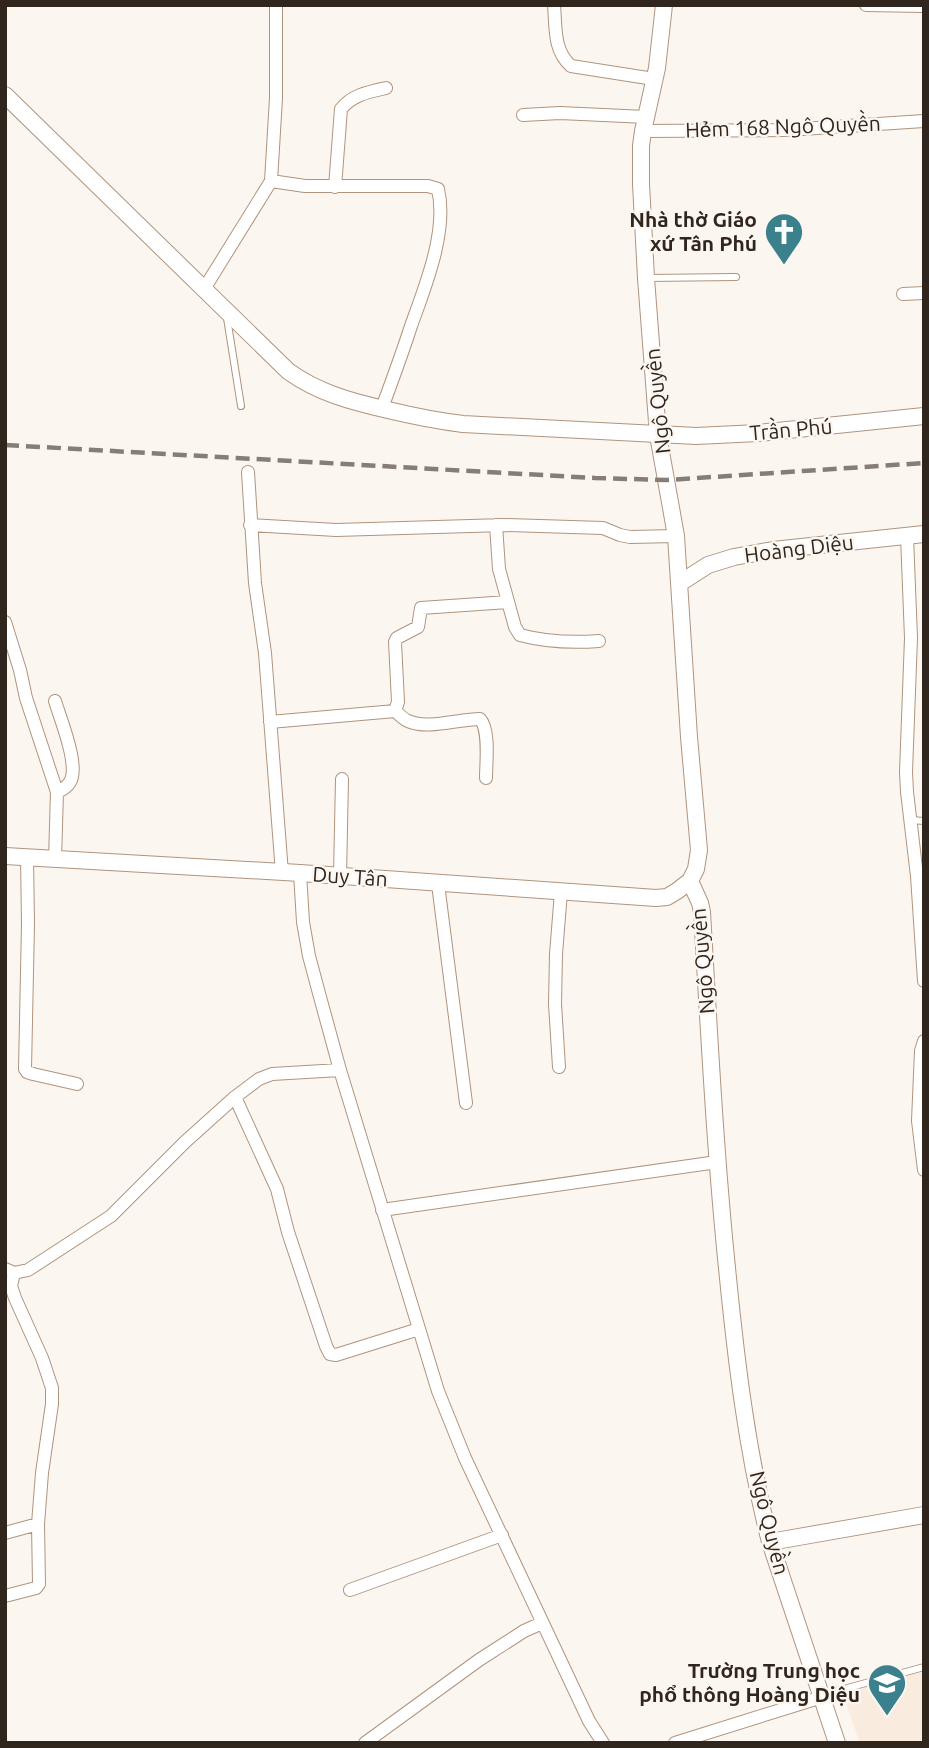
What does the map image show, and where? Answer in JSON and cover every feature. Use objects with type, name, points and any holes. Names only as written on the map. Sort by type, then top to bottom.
[{"type":"street","points":[[204,289],[271,181],[276,98],[276,5]]},
{"type":"street","points":[[554,5],[558,49],[571,66],[654,79]]},
{"type":"street","name":"Ngô Quyền","points":[[664,5],[660,54],[641,146],[641,184],[659,435],[677,536],[699,850],[696,869],[690,881],[702,912],[717,1162],[733,1332],[746,1419],[770,1542],[837,1743]]},
{"type":"street","points":[[866,5],[924,6]]},
{"type":"street","points":[[335,187],[341,109],[348,101],[365,93],[386,88]]},
{"type":"street","name":"Trần Phú","points":[[5,95],[288,371],[313,387],[340,398],[429,419],[463,424],[659,435],[750,434],[924,416]]},
{"type":"street","name":"Hẻm 168 Ngô Quyền","points":[[523,115],[560,113],[644,124],[786,130],[924,121]]},
{"type":"street","points":[[271,181],[305,186],[428,186],[438,189],[439,225],[433,265],[382,408]]},
{"type":"street","points":[[903,294],[924,293]]},
{"type":"street","points":[[248,472],[250,525],[265,653],[282,873]]},
{"type":"street","points":[[250,525],[335,530],[496,525],[603,528],[630,537],[677,536]]},
{"type":"street","points":[[496,525],[499,569],[515,627],[520,635],[539,640],[599,641]]},
{"type":"street","name":"Hoàng Diệu","points":[[680,583],[708,565],[734,557],[773,550],[924,534]]},
{"type":"street","points":[[907,536],[911,638],[906,772],[917,820],[917,876],[924,981]]},
{"type":"street","points":[[395,710],[398,702],[395,642],[397,638],[418,627],[421,608],[508,602]]},
{"type":"street","points":[[5,622],[26,698],[57,792],[55,859]]},
{"type":"street","points":[[55,701],[72,761],[73,774],[70,783],[57,792]]},
{"type":"street","points":[[270,722],[395,710],[407,721],[419,723],[437,724],[480,719],[485,732],[486,778]]},
{"type":"street","points":[[341,876],[342,779]]},
{"type":"street","name":"Duy Tân","points":[[5,856],[656,898],[667,897],[690,881]]},
{"type":"street","points":[[27,857],[25,1069],[33,1074],[77,1084]]},
{"type":"street","points":[[300,873],[303,922],[309,956],[340,1070],[438,1391],[465,1458],[542,1623],[589,1721],[603,1743]]},
{"type":"street","points":[[439,884],[466,1103]]},
{"type":"street","points":[[559,1067],[555,1004],[561,892]]},
{"type":"street","points":[[923,1048],[918,1121],[924,1170]]},
{"type":"street","points":[[5,1596],[36,1588],[38,1584],[38,1524],[52,1388],[15,1298],[10,1271],[28,1270],[111,1216],[185,1142],[235,1097],[260,1079],[272,1074],[340,1070]]},
{"type":"street","points":[[235,1097],[277,1189],[288,1232],[330,1353],[336,1355],[419,1329]]},
{"type":"street","points":[[382,1210],[717,1162]]},
{"type":"street","points":[[770,1542],[924,1515]]},
{"type":"street","points":[[5,1533],[38,1524]]},
{"type":"street","points":[[350,1590],[502,1535]]},
{"type":"street","points":[[365,1743],[479,1660],[524,1631],[542,1623]]},
{"type":"street","points":[[675,1743],[822,1696]]},
{"type":"lane","points":[[646,278],[736,277]]},
{"type":"lane","points":[[226,309],[241,406]]},
{"type":"lane","points":[[822,1696],[924,1667]]},
{"type":"shaded area","name":"Trường Trung học phổ thông Hoàng Diệu","points":[[924,1671],[924,1743],[860,1743],[842,1692]]},
{"type":"railway","points":[[5,445],[667,480],[924,463]]},
{"type":"place","name":"Nhà thờ Giáo xứ Tân Phú","points":[[784,266]]},
{"type":"place","name":"Trường Trung học phổ thông Hoàng Diệu","points":[[887,1717]]}]
